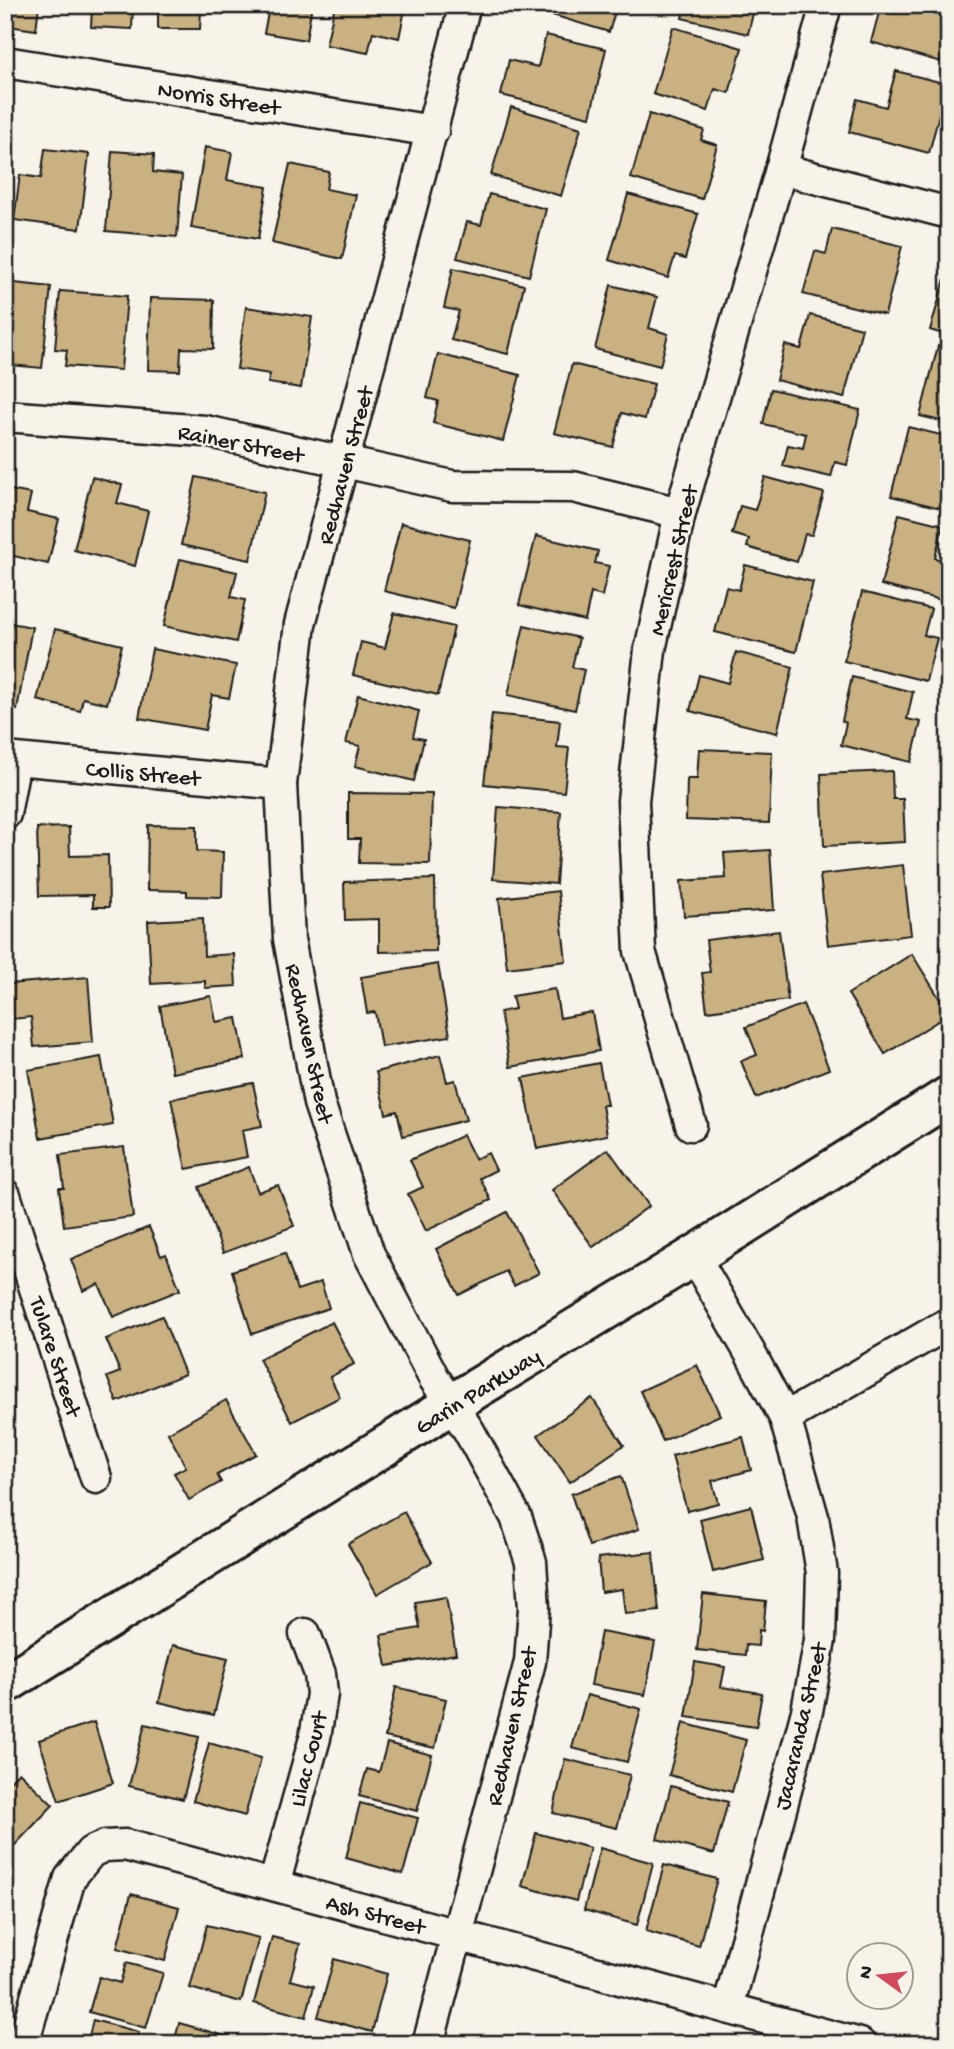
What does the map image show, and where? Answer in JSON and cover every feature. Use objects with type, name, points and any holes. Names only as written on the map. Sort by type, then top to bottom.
[{"type":"street","name":"Redhaven Street","points":[[428,2044],[530,1662],[534,1608],[531,1562],[516,1517],[469,1431],[434,1378],[369,1254],[319,1103],[289,939],[281,784],[300,624],[465,5]]},
{"type":"street","name":"Mericrest Street","points":[[691,1125],[640,951],[633,801],[650,650],[680,513],[826,5]]},
{"type":"street","name":"Norris Street","points":[[5,62],[433,131]]},
{"type":"street","points":[[781,169],[949,213]]},
{"type":"street","name":"Rainer Street","points":[[5,416],[205,431],[452,486],[573,487],[680,513]]},
{"type":"street","points":[[5,814],[10,759]]},
{"type":"street","name":"Collis Street","points":[[10,759],[281,784]]},
{"type":"street","name":"Garin Parkway","points":[[5,1684],[949,1096]]},
{"type":"street","name":"Tulare Street","points":[[5,1195],[96,1478]]},
{"type":"street","name":"Jacaranda Street","points":[[694,1256],[785,1418],[813,1517],[822,1573],[820,1640],[807,1711],[728,2008]]},
{"type":"street","points":[[785,1418],[949,1323]]},
{"type":"street","name":"Lilac Court","points":[[274,1885],[315,1738],[322,1694],[320,1674],[305,1634]]},
{"type":"street","name":"Ash Street","points":[[23,2044],[69,1878],[91,1852],[105,1846],[125,1845],[860,2044]]},
{"type":"building","points":[[10,5],[39,5],[36,30],[8,26]]},
{"type":"building","points":[[66,5],[133,5],[132,29],[91,27],[92,8],[66,8]]},
{"type":"building","points":[[158,5],[229,5],[229,11],[201,10],[200,29],[158,29]]},
{"type":"building","points":[[244,5],[312,5],[306,40],[264,33],[268,13],[244,9]]},
{"type":"building","points":[[335,5],[406,5],[399,38],[373,32],[368,53],[326,45]]},
{"type":"building","points":[[529,5],[617,5],[609,32],[529,8]]},
{"type":"building","points":[[685,5],[755,5],[748,34],[682,18]]},
{"type":"building","points":[[881,5],[949,5],[949,33],[941,62],[871,42]]},
{"type":"building","points":[[673,27],[742,48],[729,93],[715,89],[708,111],[653,94]]},
{"type":"building","points":[[546,35],[606,49],[590,117],[501,95],[509,60],[538,67]]},
{"type":"building","points":[[896,71],[947,84],[929,153],[849,132],[857,99],[886,107]]},
{"type":"building","points":[[511,107],[581,128],[561,196],[491,175]]},
{"type":"building","points":[[649,114],[704,130],[701,140],[717,145],[702,199],[631,178]]},
{"type":"building","points":[[205,147],[232,152],[227,180],[267,187],[258,239],[191,228]]},
{"type":"building","points":[[45,149],[89,154],[80,229],[14,220],[20,175],[41,178]]},
{"type":"building","points":[[112,151],[154,154],[153,172],[182,175],[177,237],[106,231]]},
{"type":"building","points":[[290,164],[329,172],[326,189],[356,195],[342,259],[272,243]]},
{"type":"building","points":[[489,194],[546,209],[529,276],[457,258],[467,222],[481,225]]},
{"type":"building","points":[[628,194],[698,214],[685,259],[675,256],[668,278],[609,260]]},
{"type":"building","points":[[832,229],[902,246],[885,315],[803,294],[815,251],[826,254]]},
{"type":"building","points":[[949,265],[949,336],[930,330]]},
{"type":"building","points":[[453,268],[524,285],[508,354],[451,340],[459,311],[444,308]]},
{"type":"building","points":[[5,282],[51,287],[42,368],[11,365],[13,352],[5,351]]},
{"type":"building","points":[[611,285],[657,297],[649,328],[668,334],[660,366],[595,349]]},
{"type":"building","points":[[60,291],[127,296],[121,370],[65,366],[67,350],[55,349]]},
{"type":"building","points":[[150,298],[214,300],[213,349],[181,348],[180,371],[148,370]]},
{"type":"building","points":[[246,307],[312,317],[301,388],[268,383],[270,374],[237,369]]},
{"type":"building","points":[[810,315],[862,328],[844,398],[776,380],[785,345],[801,349]]},
{"type":"building","points":[[938,346],[949,349],[949,423],[920,416]]},
{"type":"building","points":[[438,354],[520,375],[503,441],[433,423],[438,401],[427,398]]},
{"type":"building","points":[[572,364],[654,384],[645,419],[622,413],[613,447],[554,433]]},
{"type":"building","points":[[771,389],[860,410],[847,465],[835,462],[831,477],[783,466],[788,445],[803,448],[806,434],[763,424]]},
{"type":"building","points":[[908,427],[949,437],[949,510],[891,496]]},
{"type":"building","points":[[92,477],[122,485],[117,503],[148,511],[135,566],[74,550]]},
{"type":"building","points":[[196,477],[265,492],[250,560],[181,545]]},
{"type":"building","points":[[765,477],[824,493],[812,535],[805,534],[797,562],[747,547],[749,539],[732,534],[740,506],[755,510]]},
{"type":"building","points":[[5,489],[31,494],[27,512],[59,519],[48,564],[5,554]]},
{"type":"building","points":[[899,514],[943,525],[935,558],[949,562],[949,602],[881,585]]},
{"type":"building","points":[[401,523],[470,540],[454,608],[384,591]]},
{"type":"building","points":[[536,536],[598,551],[595,563],[609,566],[602,596],[591,593],[585,621],[519,605]]},
{"type":"building","points":[[180,559],[237,572],[231,597],[245,600],[236,642],[164,626]]},
{"type":"building","points":[[745,565],[813,582],[796,652],[715,632],[726,587],[739,590]]},
{"type":"building","points":[[862,592],[931,609],[924,635],[937,638],[926,681],[844,661]]},
{"type":"building","points":[[394,613],[454,627],[438,695],[353,675],[361,642],[385,648]]},
{"type":"building","points":[[5,622],[32,627],[17,710],[5,707]]},
{"type":"building","points":[[524,625],[579,638],[572,667],[584,670],[575,710],[508,695]]},
{"type":"building","points":[[55,629],[122,645],[107,704],[83,698],[80,711],[37,700]]},
{"type":"building","points":[[152,649],[236,665],[229,698],[212,695],[205,730],[139,718]]},
{"type":"building","points":[[736,652],[793,667],[777,733],[690,711],[699,675],[728,683]]},
{"type":"building","points":[[852,677],[913,692],[907,719],[921,722],[911,762],[841,745],[846,723],[842,721]]},
{"type":"building","points":[[358,695],[419,711],[413,737],[424,739],[414,781],[355,766],[360,746],[346,743]]},
{"type":"building","points":[[492,714],[560,721],[557,747],[569,748],[564,792],[484,784]]},
{"type":"building","points":[[699,749],[772,752],[769,823],[686,820],[687,779],[697,779]]},
{"type":"building","points":[[892,771],[893,799],[903,799],[905,842],[824,846],[821,774]]},
{"type":"building","points":[[348,793],[432,794],[430,864],[359,863],[360,839],[348,839]]},
{"type":"building","points":[[498,807],[561,812],[556,884],[493,879]]},
{"type":"building","points":[[148,825],[197,826],[197,851],[223,852],[222,897],[187,896],[187,891],[147,890]]},
{"type":"building","points":[[69,827],[70,856],[108,855],[109,907],[93,907],[93,895],[39,896],[37,828]]},
{"type":"building","points":[[770,850],[774,910],[684,916],[681,881],[726,878],[724,853]]},
{"type":"building","points":[[903,865],[911,935],[828,945],[820,875]]},
{"type":"building","points":[[435,879],[436,951],[379,952],[379,919],[345,920],[344,882]]},
{"type":"building","points":[[558,891],[566,961],[507,968],[499,898]]},
{"type":"building","points":[[203,918],[204,956],[234,954],[236,986],[205,988],[205,981],[151,984],[148,921]]},
{"type":"building","points":[[779,931],[788,1000],[707,1011],[702,973],[710,972],[706,940]]},
{"type":"building","points":[[912,954],[949,1014],[885,1054],[848,994]]},
{"type":"building","points":[[438,964],[450,1036],[381,1047],[375,1012],[367,1013],[361,977]]},
{"type":"building","points":[[88,977],[93,1042],[34,1047],[31,1017],[12,1019],[9,984]]},
{"type":"building","points":[[555,989],[560,1018],[592,1012],[599,1051],[510,1067],[500,1012],[515,1009],[512,996]]},
{"type":"building","points":[[211,996],[216,1022],[237,1018],[245,1059],[172,1073],[160,1006]]},
{"type":"building","points":[[803,1004],[829,1069],[756,1098],[741,1061],[757,1055],[746,1027]]},
{"type":"building","points":[[440,1055],[447,1082],[455,1080],[466,1120],[403,1136],[397,1111],[386,1114],[376,1072]]},
{"type":"building","points":[[101,1057],[113,1125],[40,1138],[28,1070]]},
{"type":"building","points":[[599,1063],[607,1105],[602,1105],[607,1135],[537,1149],[523,1078]]},
{"type":"building","points":[[253,1083],[262,1126],[242,1130],[247,1157],[186,1169],[171,1099]]},
{"type":"building","points":[[463,1135],[475,1159],[488,1153],[496,1170],[480,1178],[491,1200],[426,1231],[408,1194],[423,1187],[410,1160]]},
{"type":"building","points":[[124,1147],[133,1217],[64,1226],[59,1188],[64,1188],[60,1155]]},
{"type":"building","points":[[608,1149],[649,1206],[593,1247],[552,1190]]},
{"type":"building","points":[[249,1167],[258,1192],[278,1185],[294,1226],[223,1253],[199,1187]]},
{"type":"building","points":[[507,1212],[539,1273],[514,1286],[506,1271],[459,1295],[436,1249]]},
{"type":"building","points":[[149,1227],[161,1256],[166,1254],[180,1290],[113,1317],[99,1284],[83,1291],[71,1259]]},
{"type":"building","points":[[285,1253],[297,1290],[321,1282],[329,1308],[252,1334],[232,1271]]},
{"type":"building","points":[[162,1316],[185,1374],[117,1402],[107,1377],[120,1372],[106,1339]]},
{"type":"building","points":[[332,1322],[354,1364],[330,1377],[340,1397],[292,1422],[259,1359]]},
{"type":"building","points":[[697,1365],[720,1415],[663,1441],[640,1391]]},
{"type":"building","points":[[592,1398],[624,1445],[570,1482],[538,1435]]},
{"type":"building","points":[[226,1400],[256,1454],[217,1475],[221,1482],[189,1500],[174,1473],[186,1467],[168,1433]]},
{"type":"building","points":[[743,1437],[751,1470],[712,1481],[718,1503],[687,1511],[672,1456]]},
{"type":"building","points":[[621,1476],[639,1529],[589,1546],[571,1494]]},
{"type":"building","points":[[751,1506],[764,1560],[713,1572],[700,1519]]},
{"type":"building","points":[[404,1512],[432,1562],[377,1594],[348,1544]]},
{"type":"building","points":[[653,1552],[659,1611],[625,1614],[622,1589],[601,1592],[598,1558]]},
{"type":"building","points":[[703,1594],[766,1601],[763,1631],[759,1630],[758,1646],[746,1645],[745,1655],[697,1650]]},
{"type":"building","points":[[446,1597],[456,1654],[387,1666],[381,1635],[420,1628],[415,1602]]},
{"type":"building","points":[[601,1632],[655,1642],[645,1695],[591,1685]]},
{"type":"building","points":[[173,1645],[228,1658],[214,1715],[159,1702]]},
{"type":"building","points":[[695,1662],[725,1667],[721,1687],[762,1693],[756,1727],[686,1717]]},
{"type":"building","points":[[396,1687],[446,1699],[435,1748],[385,1737]]},
{"type":"building","points":[[587,1695],[641,1709],[627,1762],[572,1748]]},
{"type":"building","points":[[94,1722],[113,1783],[59,1801],[39,1740]]},
{"type":"building","points":[[683,1723],[746,1740],[732,1792],[669,1775]]},
{"type":"building","points":[[145,1724],[199,1737],[183,1799],[129,1786]]},
{"type":"building","points":[[209,1743],[261,1758],[245,1816],[193,1801]]},
{"type":"building","points":[[387,1743],[432,1755],[417,1811],[359,1796],[367,1769],[379,1772]]},
{"type":"building","points":[[565,1759],[630,1775],[617,1828],[553,1813]]},
{"type":"building","points":[[19,1772],[53,1805],[14,1846],[5,1837],[5,1786]]},
{"type":"building","points":[[671,1786],[728,1802],[714,1854],[657,1839]]},
{"type":"building","points":[[360,1803],[418,1818],[403,1874],[346,1858]]},
{"type":"building","points":[[536,1833],[590,1848],[576,1901],[522,1886]]},
{"type":"building","points":[[600,1848],[653,1863],[637,1925],[584,1910]]},
{"type":"building","points":[[664,1865],[717,1879],[699,1946],[646,1931]]},
{"type":"building","points":[[131,1894],[179,1907],[165,1961],[117,1948]]},
{"type":"building","points":[[207,1925],[259,1938],[241,2002],[190,1988]]},
{"type":"building","points":[[272,1937],[300,1944],[290,1980],[314,1986],[306,2017],[254,2003]]},
{"type":"building","points":[[334,1959],[387,1974],[372,2032],[318,2017]]},
{"type":"building","points":[[126,1963],[163,1973],[146,2028],[89,2012],[99,1977],[120,1983]]},
{"type":"building","points":[[93,2020],[139,2032],[136,2044],[87,2044]]},
{"type":"building","points":[[179,2023],[232,2038],[230,2044],[174,2044]]}]
